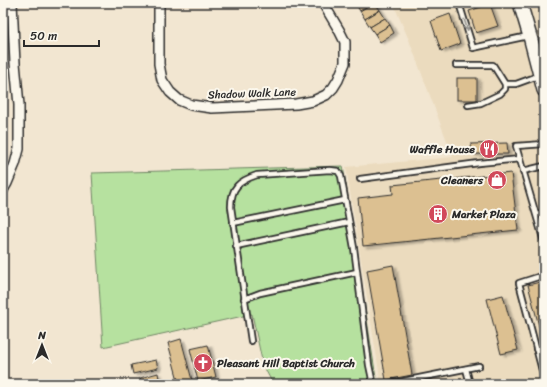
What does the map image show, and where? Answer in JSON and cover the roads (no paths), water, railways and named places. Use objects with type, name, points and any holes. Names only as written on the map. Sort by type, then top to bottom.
[{"type":"main road","points":[[520,3],[543,84]]},
{"type":"street","points":[[3,190],[15,164],[19,149],[20,105],[15,63],[12,3]]},
{"type":"street","name":"Shadow Walk Lane","points":[[159,3],[159,64],[162,80],[170,92],[179,100],[191,105],[212,108],[296,104],[313,101],[326,95],[336,84],[345,63],[345,42],[323,3]]},
{"type":"lane","points":[[459,3],[473,48],[530,36]]},
{"type":"lane","points":[[456,65],[494,65],[505,84],[505,90],[500,94],[481,103],[468,105]]},
{"type":"lane","points":[[505,84],[543,84]]},
{"type":"lane","points":[[544,144],[516,146],[544,242]]},
{"type":"lane","points":[[360,179],[478,163],[520,159]]},
{"type":"lane","points":[[524,171],[544,166]]},
{"type":"lane","points":[[251,341],[231,207],[231,198],[234,190],[246,179],[257,175],[330,170],[338,171],[341,176],[349,222],[373,384]]},
{"type":"lane","points":[[233,223],[345,200]]},
{"type":"lane","points":[[536,215],[544,213]]},
{"type":"lane","points":[[236,246],[349,222]]},
{"type":"lane","points":[[244,299],[260,293],[357,272]]},
{"type":"lane","points":[[544,275],[520,283],[544,378]]},
{"type":"lane","points":[[536,348],[544,346]]},
{"type":"lane","points":[[394,383],[479,366]]},
{"type":"lane","points":[[466,369],[470,384]]},
{"type":"lane","points":[[419,378],[420,384]]},
{"type":"place","name":"Waffle House","points":[[489,149]]},
{"type":"place","name":"Cleaners","points":[[497,180]]},
{"type":"place","name":"Market Plaza","points":[[438,214]]},
{"type":"place","name":"Pleasant Hill Baptist Church","points":[[203,363]]}]
